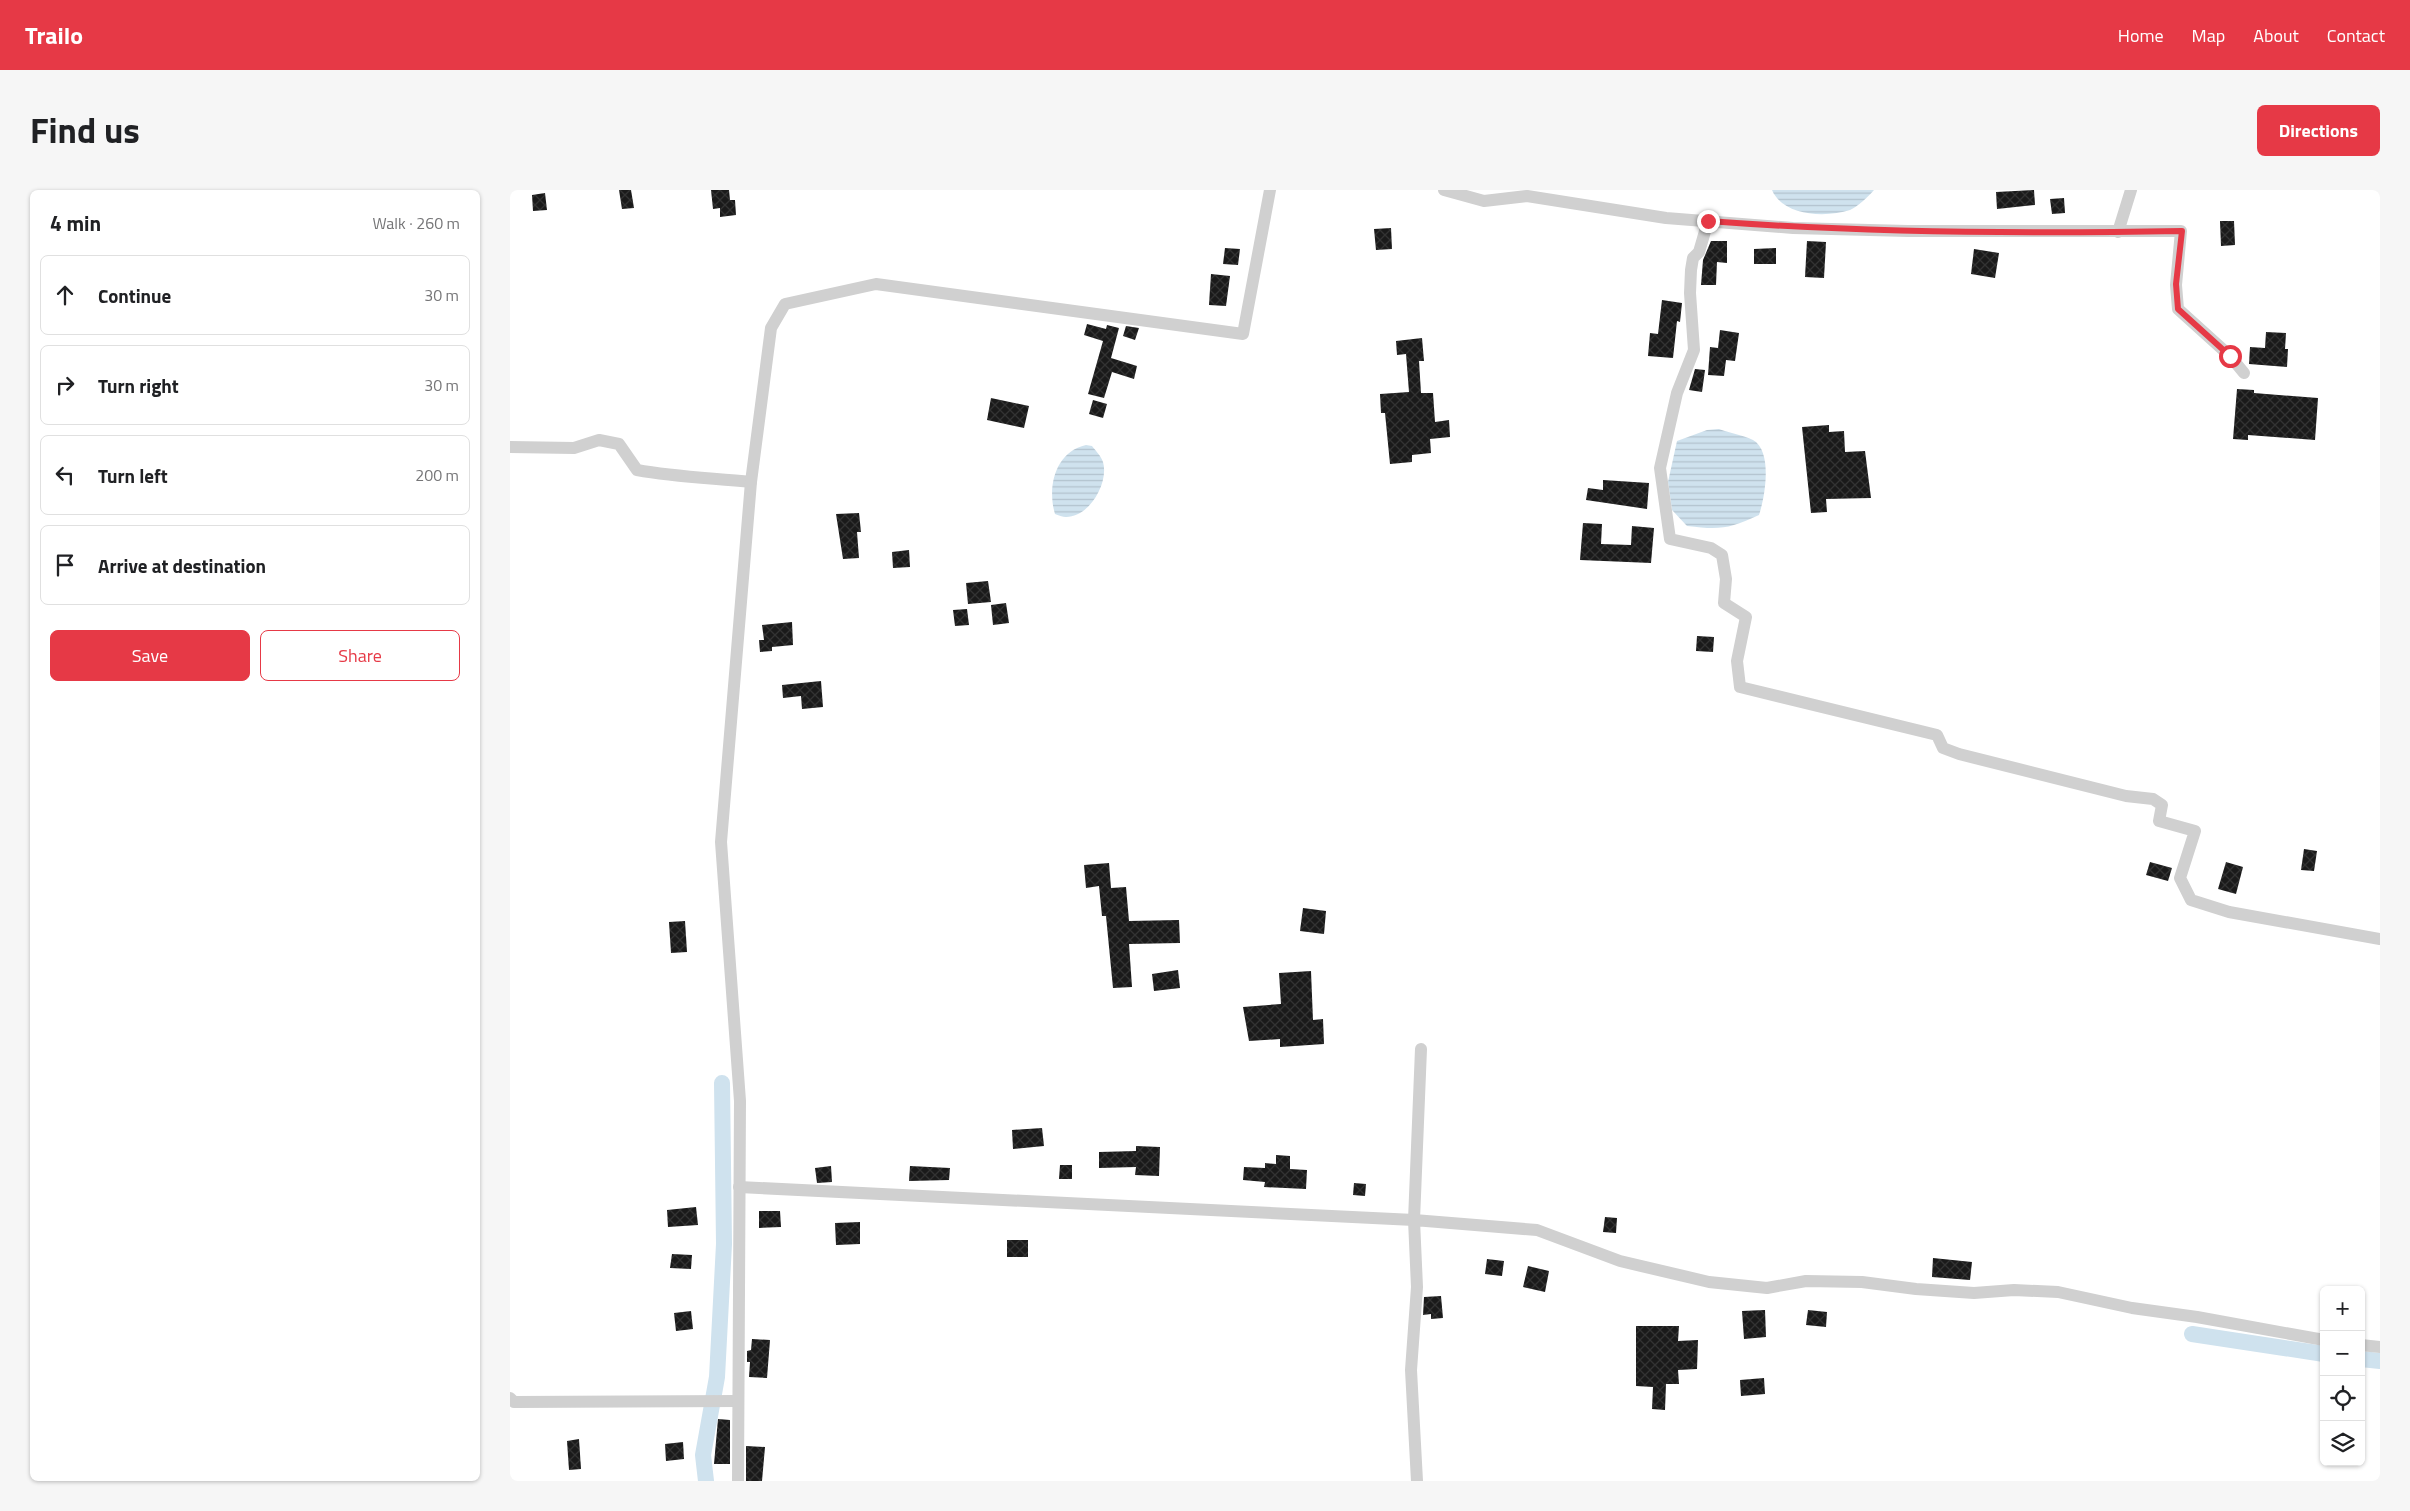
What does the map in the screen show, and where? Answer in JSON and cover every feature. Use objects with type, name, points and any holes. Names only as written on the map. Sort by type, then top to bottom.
[{"type":"street","points":[[738,1481],[740,1101],[721,842],[751,482],[771,328],[785,304],[876,284],[1243,334],[1270,190]]},
{"type":"street","points":[[1444,190],[1484,201],[1527,196],[1666,218],[1793,228],[1899,231],[2182,231],[2176,284],[2178,309],[2230,356],[2244,373]]},
{"type":"street","points":[[2118,232],[2131,190]]},
{"type":"street","points":[[1708,221],[1699,252],[1693,258],[1691,270],[1690,293],[1694,350],[1676,393],[1660,468],[1670,539],[1711,548],[1722,554],[1726,579],[1724,603],[1746,617],[1736,661],[1740,688],[1937,735],[1943,748],[1959,754],[2126,796],[2154,799],[2162,804],[2159,821],[2195,831],[2180,878],[2192,900],[2229,912],[2380,939]]},
{"type":"street","points":[[510,447],[574,448],[599,440],[619,444],[637,470],[682,478],[696,476],[751,482]]},
{"type":"street","points":[[1417,1481],[1411,1370],[1417,1287],[1414,1220],[1421,1049]]},
{"type":"street","points":[[739,1187],[1414,1220],[1537,1230],[1620,1261],[1709,1282],[1767,1288],[1806,1281],[1862,1282],[1916,1290],[1974,1293],[2014,1290],[2058,1292],[2132,1308],[2197,1317],[2320,1339]]},
{"type":"street","points":[[2365,1345],[2380,1347]]},
{"type":"street","points":[[510,1398],[514,1402],[738,1400]]},
{"type":"water","points":[[1772,190],[1874,190],[1850,210],[1840,213],[1817,214],[1795,210],[1785,205],[1777,199]]},
{"type":"water","points":[[1719,429],[1753,440],[1763,454],[1766,475],[1759,515],[1732,526],[1708,528],[1687,526],[1672,510],[1668,482],[1677,441],[1707,430]]},
{"type":"water","points":[[1086,445],[1092,446],[1103,462],[1103,479],[1096,497],[1083,511],[1075,515],[1066,517],[1055,514],[1052,493],[1053,482],[1060,463],[1075,449]]},
{"type":"building","points":[[619,190],[631,190],[634,208],[622,209]]},
{"type":"building","points":[[711,190],[729,190],[730,200],[735,200],[736,215],[720,217],[720,208],[713,209]]},
{"type":"building","points":[[2034,190],[2035,205],[1997,209],[1996,192]]},
{"type":"building","points":[[545,193],[547,210],[533,211],[532,195]]},
{"type":"building","points":[[2064,198],[2065,213],[2052,214],[2050,199]]},
{"type":"building","points":[[2220,221],[2234,221],[2235,245],[2221,246]]},
{"type":"building","points":[[1391,228],[1392,249],[1376,250],[1374,229]]},
{"type":"building","points":[[1711,241],[1727,241],[1727,263],[1717,262],[1716,285],[1701,285],[1703,260]]},
{"type":"building","points":[[1807,241],[1826,242],[1824,278],[1805,277]]},
{"type":"building","points":[[1225,248],[1240,249],[1238,265],[1223,264]]},
{"type":"building","points":[[1776,248],[1776,264],[1754,264],[1754,249]]},
{"type":"building","points":[[1974,249],[1999,253],[1995,278],[1971,274]]},
{"type":"building","points":[[1211,274],[1230,276],[1226,306],[1209,305]]},
{"type":"building","points":[[1662,300],[1682,303],[1680,322],[1677,321],[1673,358],[1648,356],[1650,333],[1658,334]]},
{"type":"building","points":[[1087,324],[1106,329],[1107,325],[1119,328],[1111,358],[1137,366],[1134,379],[1112,372],[1104,398],[1088,394],[1103,341],[1084,335]]},
{"type":"building","points":[[1126,326],[1139,328],[1135,340],[1123,336]]},
{"type":"building","points":[[1720,330],[1739,333],[1735,361],[1726,360],[1724,376],[1708,375],[1710,347],[1718,348]]},
{"type":"building","points":[[2266,332],[2286,333],[2285,349],[2288,349],[2287,367],[2249,364],[2250,347],[2265,348]]},
{"type":"building","points":[[1422,338],[1424,361],[1419,361],[1421,393],[1433,393],[1435,422],[1449,420],[1450,437],[1430,439],[1431,453],[1412,455],[1412,462],[1390,464],[1385,413],[1381,413],[1380,394],[1409,392],[1406,354],[1397,355],[1396,341]]},
{"type":"building","points":[[1695,369],[1705,370],[1702,392],[1689,390]]},
{"type":"building","points":[[2237,389],[2254,390],[2254,393],[2318,398],[2315,440],[2248,435],[2248,440],[2233,439]]},
{"type":"building","points":[[991,398],[1029,406],[1024,428],[987,420]]},
{"type":"building","points":[[1093,400],[1107,404],[1103,418],[1089,414]]},
{"type":"building","points":[[1829,425],[1829,432],[1844,431],[1845,452],[1865,451],[1871,498],[1826,499],[1827,512],[1811,513],[1802,427]]},
{"type":"building","points":[[1603,480],[1649,483],[1647,509],[1586,500],[1588,488],[1603,490]]},
{"type":"building","points":[[859,513],[861,532],[857,532],[859,558],[843,559],[836,514]]},
{"type":"building","points":[[1583,523],[1602,524],[1601,544],[1631,545],[1632,526],[1654,528],[1651,563],[1580,560]]},
{"type":"building","points":[[909,550],[910,567],[893,568],[892,552]]},
{"type":"building","points":[[988,581],[991,602],[968,604],[966,583]]},
{"type":"building","points":[[1006,603],[1009,623],[993,625],[991,605]]},
{"type":"building","points":[[967,609],[969,625],[955,626],[953,610]]},
{"type":"building","points":[[792,622],[793,645],[772,647],[772,651],[760,652],[759,640],[764,640],[762,625]]},
{"type":"building","points":[[1697,636],[1714,637],[1713,652],[1696,651]]},
{"type":"building","points":[[821,681],[823,707],[802,709],[801,696],[783,698],[782,685]]},
{"type":"building","points":[[2304,849],[2317,851],[2314,871],[2301,870]]},
{"type":"building","points":[[2150,862],[2172,868],[2168,881],[2146,875]]},
{"type":"building","points":[[2226,862],[2243,867],[2236,894],[2218,889]]},
{"type":"building","points":[[1109,863],[1111,888],[1126,887],[1129,921],[1179,920],[1180,943],[1129,944],[1132,987],[1113,988],[1106,916],[1102,916],[1099,886],[1086,888],[1084,865]]},
{"type":"building","points":[[1303,908],[1326,911],[1324,934],[1300,931]]},
{"type":"building","points":[[685,921],[687,952],[671,953],[669,922]]},
{"type":"building","points":[[1178,970],[1180,988],[1154,991],[1152,974]]},
{"type":"building","points":[[1311,971],[1313,1020],[1323,1019],[1324,1044],[1280,1047],[1280,1039],[1249,1041],[1243,1007],[1281,1004],[1279,973]]},
{"type":"building","points":[[1042,1128],[1044,1146],[1013,1149],[1012,1130]]},
{"type":"building","points":[[1136,1146],[1160,1147],[1159,1176],[1135,1175],[1136,1167],[1099,1168],[1099,1152],[1136,1151]]},
{"type":"building","points":[[1276,1155],[1290,1156],[1290,1169],[1307,1170],[1306,1189],[1264,1187],[1265,1182],[1243,1180],[1244,1167],[1265,1168],[1265,1163],[1276,1164]]},
{"type":"building","points":[[1060,1165],[1072,1165],[1072,1179],[1059,1179]]},
{"type":"building","points":[[831,1166],[832,1182],[817,1183],[815,1168]]},
{"type":"building","points":[[910,1166],[950,1168],[949,1180],[909,1181]]},
{"type":"building","points":[[1354,1183],[1366,1184],[1365,1196],[1353,1195]]},
{"type":"building","points":[[696,1207],[698,1225],[668,1227],[667,1210]]},
{"type":"building","points":[[759,1211],[780,1211],[781,1227],[759,1228]]},
{"type":"building","points":[[1605,1217],[1617,1218],[1616,1233],[1603,1232]]},
{"type":"building","points":[[860,1222],[860,1244],[836,1245],[835,1223]]},
{"type":"building","points":[[1007,1240],[1028,1240],[1028,1257],[1007,1257]]},
{"type":"building","points":[[672,1254],[692,1255],[691,1269],[670,1268]]},
{"type":"building","points":[[1933,1258],[1972,1262],[1970,1280],[1932,1277]]},
{"type":"building","points":[[1487,1259],[1504,1261],[1502,1276],[1485,1274]]},
{"type":"building","points":[[1528,1266],[1549,1271],[1545,1292],[1523,1287]]},
{"type":"building","points":[[1441,1296],[1443,1318],[1431,1319],[1431,1314],[1423,1315],[1424,1297]]},
{"type":"building","points":[[1765,1310],[1766,1337],[1744,1339],[1742,1311]]},
{"type":"building","points":[[1808,1310],[1827,1312],[1826,1327],[1806,1325]]},
{"type":"building","points":[[691,1311],[693,1329],[676,1331],[674,1313]]},
{"type":"building","points":[[1636,1326],[1679,1326],[1678,1341],[1698,1340],[1697,1369],[1678,1370],[1679,1384],[1666,1384],[1665,1410],[1652,1409],[1653,1387],[1636,1386]]},
{"type":"building","points":[[752,1339],[770,1340],[767,1378],[749,1377],[750,1362],[747,1362],[747,1351],[751,1350]]},
{"type":"building","points":[[1764,1378],[1765,1394],[1741,1396],[1740,1380]]},
{"type":"building","points":[[718,1419],[730,1420],[730,1464],[714,1464]]},
{"type":"building","points":[[579,1439],[581,1469],[569,1470],[567,1441]]},
{"type":"building","points":[[683,1442],[684,1459],[666,1461],[665,1444]]},
{"type":"building","points":[[746,1446],[765,1447],[762,1481],[746,1481]]},
{"type":"waterway","points":[[706,1481],[703,1455],[717,1377],[724,1244],[722,1083]]},
{"type":"waterway","points":[[2192,1334],[2320,1353]]},
{"type":"waterway","points":[[2365,1359],[2380,1361]]},
{"type":"route","points":[[1708,221],[1793,228],[1908,231],[2098,233],[2182,231],[2176,284],[2178,309],[2201,332],[2230,356]]}]
